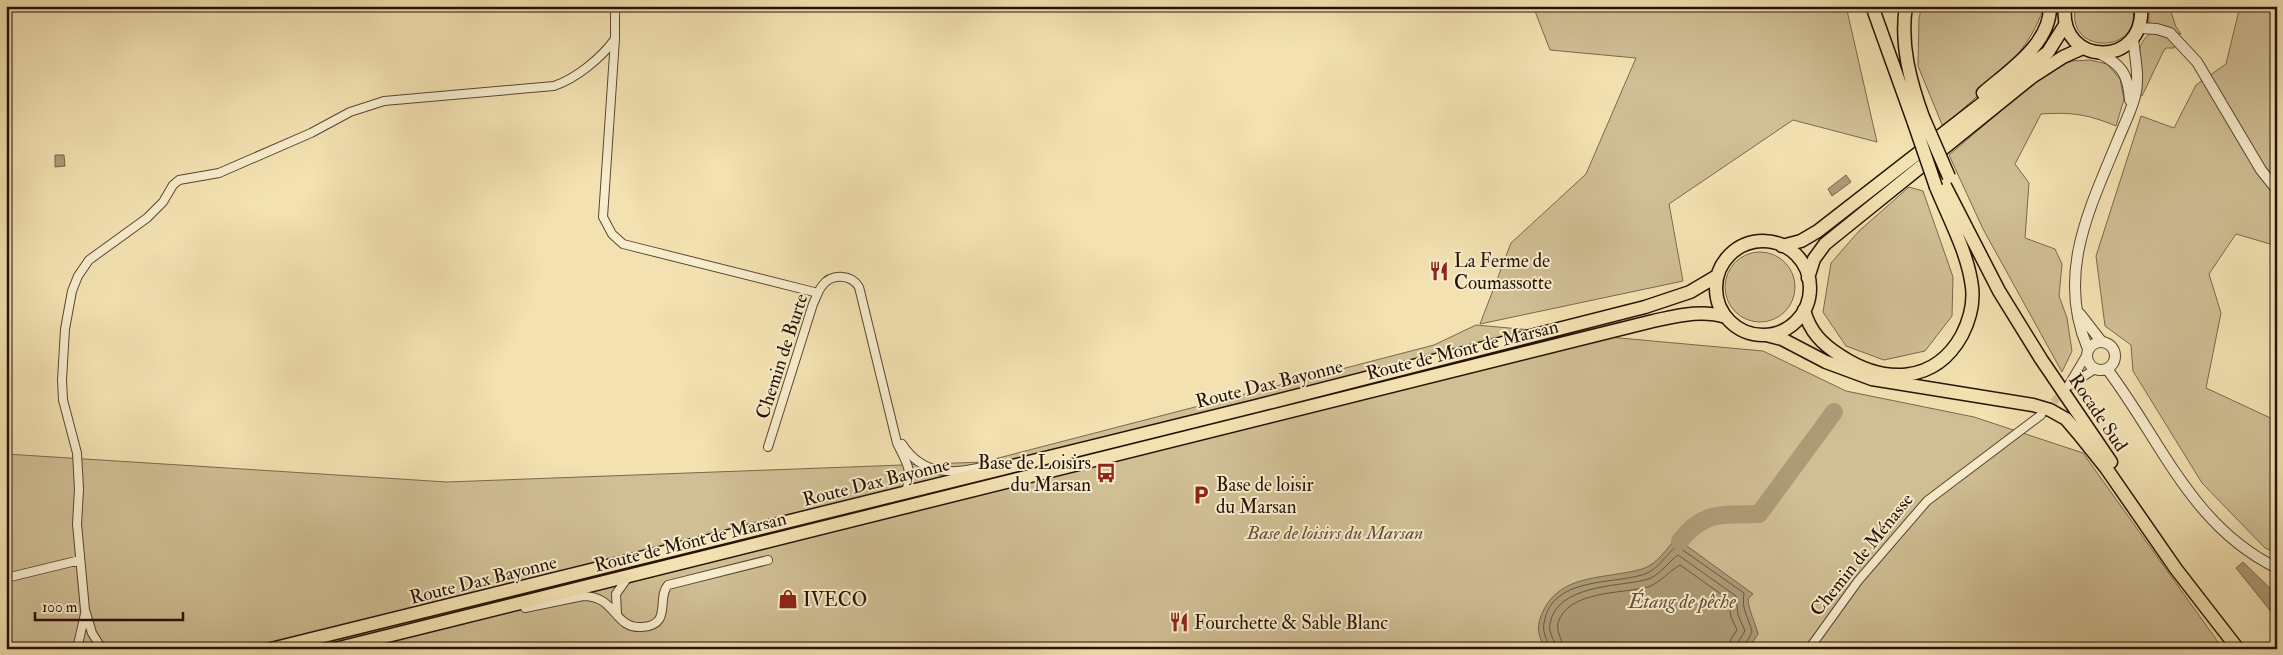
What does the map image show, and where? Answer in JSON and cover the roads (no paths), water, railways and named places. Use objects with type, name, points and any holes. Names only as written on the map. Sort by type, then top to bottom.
[{"type":"main road","points":[[1804,310],[1809,325],[1818,339],[1832,350],[1861,367],[1897,375],[1924,371],[1944,358],[1955,346],[1966,328],[1971,310],[1973,288],[1943,182],[1872,6]]},
{"type":"main road","points":[[1906,6],[1903,24],[1904,46],[1919,120]]},
{"type":"main road","points":[[1948,131],[1956,118],[2039,41],[2046,26],[2050,6]]},
{"type":"main road","points":[[2065,6],[2065,25],[2075,42],[2083,48],[2099,53],[2112,52],[2123,48],[2136,34],[2142,17],[2141,6]]},
{"type":"main road","points":[[2065,25],[2048,52],[1818,230],[1801,241],[1782,246],[1762,242],[1740,247],[1722,264],[1717,276],[1716,293],[1721,310],[1726,317],[1744,331],[1782,339],[1826,362],[1872,379],[2033,405],[2050,410],[2066,419],[2106,468],[2176,569],[2238,649]]},
{"type":"main road","points":[[1808,278],[1814,259],[1825,244],[2032,77],[2063,57],[2083,48]]},
{"type":"main road","name":"Rocade Sud","points":[[1943,182],[1999,291],[2072,406],[2177,556],[2246,649]]},
{"type":"main road","points":[[1766,335],[1788,328],[1804,310],[1810,290],[1808,278],[1799,259],[1782,246]]},
{"type":"main road","name":"Route Dax Bayonne","points":[[272,649],[905,494],[1645,307],[1690,292],[1717,276]]},
{"type":"main road","name":"Route de Mont de Marsan","points":[[335,649],[1652,321],[1693,313],[1726,317]]},
{"type":"street","points":[[614,6],[614,39],[603,217],[612,234],[623,244],[818,293]]},
{"type":"street","points":[[2095,368],[2089,363],[2078,310],[2075,269],[2082,228],[2135,95],[2137,72],[2136,34],[2157,29],[2170,33],[2197,62],[2261,170],[2277,190]]},
{"type":"street","points":[[102,649],[92,633],[85,610],[77,524],[79,489],[77,453],[63,400],[62,380],[65,329],[72,291],[78,276],[89,260],[147,218],[163,202],[173,185],[179,180],[220,173],[311,133],[350,112],[384,101],[554,86],[577,74],[608,49],[614,39]]},
{"type":"street","points":[[2099,53],[2113,60],[2124,72],[2129,90],[2130,109]]},
{"type":"street","name":"Chemin de Burte","points":[[768,447],[818,293],[824,283],[841,276],[853,280],[859,287],[897,443],[910,470],[905,494]]},
{"type":"street","points":[[2078,310],[2101,341],[2112,346],[2116,354],[2110,365]]},
{"type":"street","points":[[2101,341],[2096,342],[2088,352],[2068,386],[2095,368],[2110,365]]},
{"type":"street","points":[[2110,365],[2127,396],[2198,506],[2237,542],[2277,568]]},
{"type":"street","name":"Chemin de Ménasse","points":[[1809,649],[1858,581],[1927,501],[2042,414]]},
{"type":"street","name":"Chemin de Burte","points":[[894,429],[911,455],[931,468],[946,472],[1089,448]]},
{"type":"street","points":[[6,578],[80,560]]},
{"type":"street","points":[[461,617],[498,614],[583,596],[599,597],[617,616],[633,626],[648,626],[655,623],[663,613],[664,592],[668,585],[768,560]]},
{"type":"street","points":[[617,616],[616,594],[629,576]]},
{"type":"street","points":[[78,649],[85,610]]},
{"type":"water","points":[[55,155],[64,155],[65,166],[55,167]]},
{"type":"water","points":[[1846,175],[1851,182],[1832,196],[1828,189]]},
{"type":"water","name":"Étang de pêche","points":[[1676,538],[1753,594],[1748,599],[1758,634],[1750,646],[1744,649],[1545,648],[1539,633],[1539,620],[1549,602],[1559,592],[1570,585],[1584,580],[1647,567],[1661,556]]},
{"type":"water","points":[[2243,562],[2277,595],[2277,619],[2236,568]]},
{"type":"waterway","points":[[1680,541],[1697,524],[1706,519],[1725,515],[1759,514],[1834,412]]},
{"type":"tunnel","points":[[2045,411],[2066,389]]},
{"type":"place","name":"La Ferme de Coumassotte","points":[[1439,271]]},
{"type":"place","name":"Base de Loisirs du Marsan","points":[[1106,473]]},
{"type":"place","name":"Base de loisir du Marsan","points":[[1201,495]]},
{"type":"place","name":"IVECO","points":[[788,599]]},
{"type":"place","name":"Fourchette & Sable Blanc","points":[[1179,622]]},
{"type":"park label","name":"Base de loisirs du Marsan","points":[[1335,532]]}]
